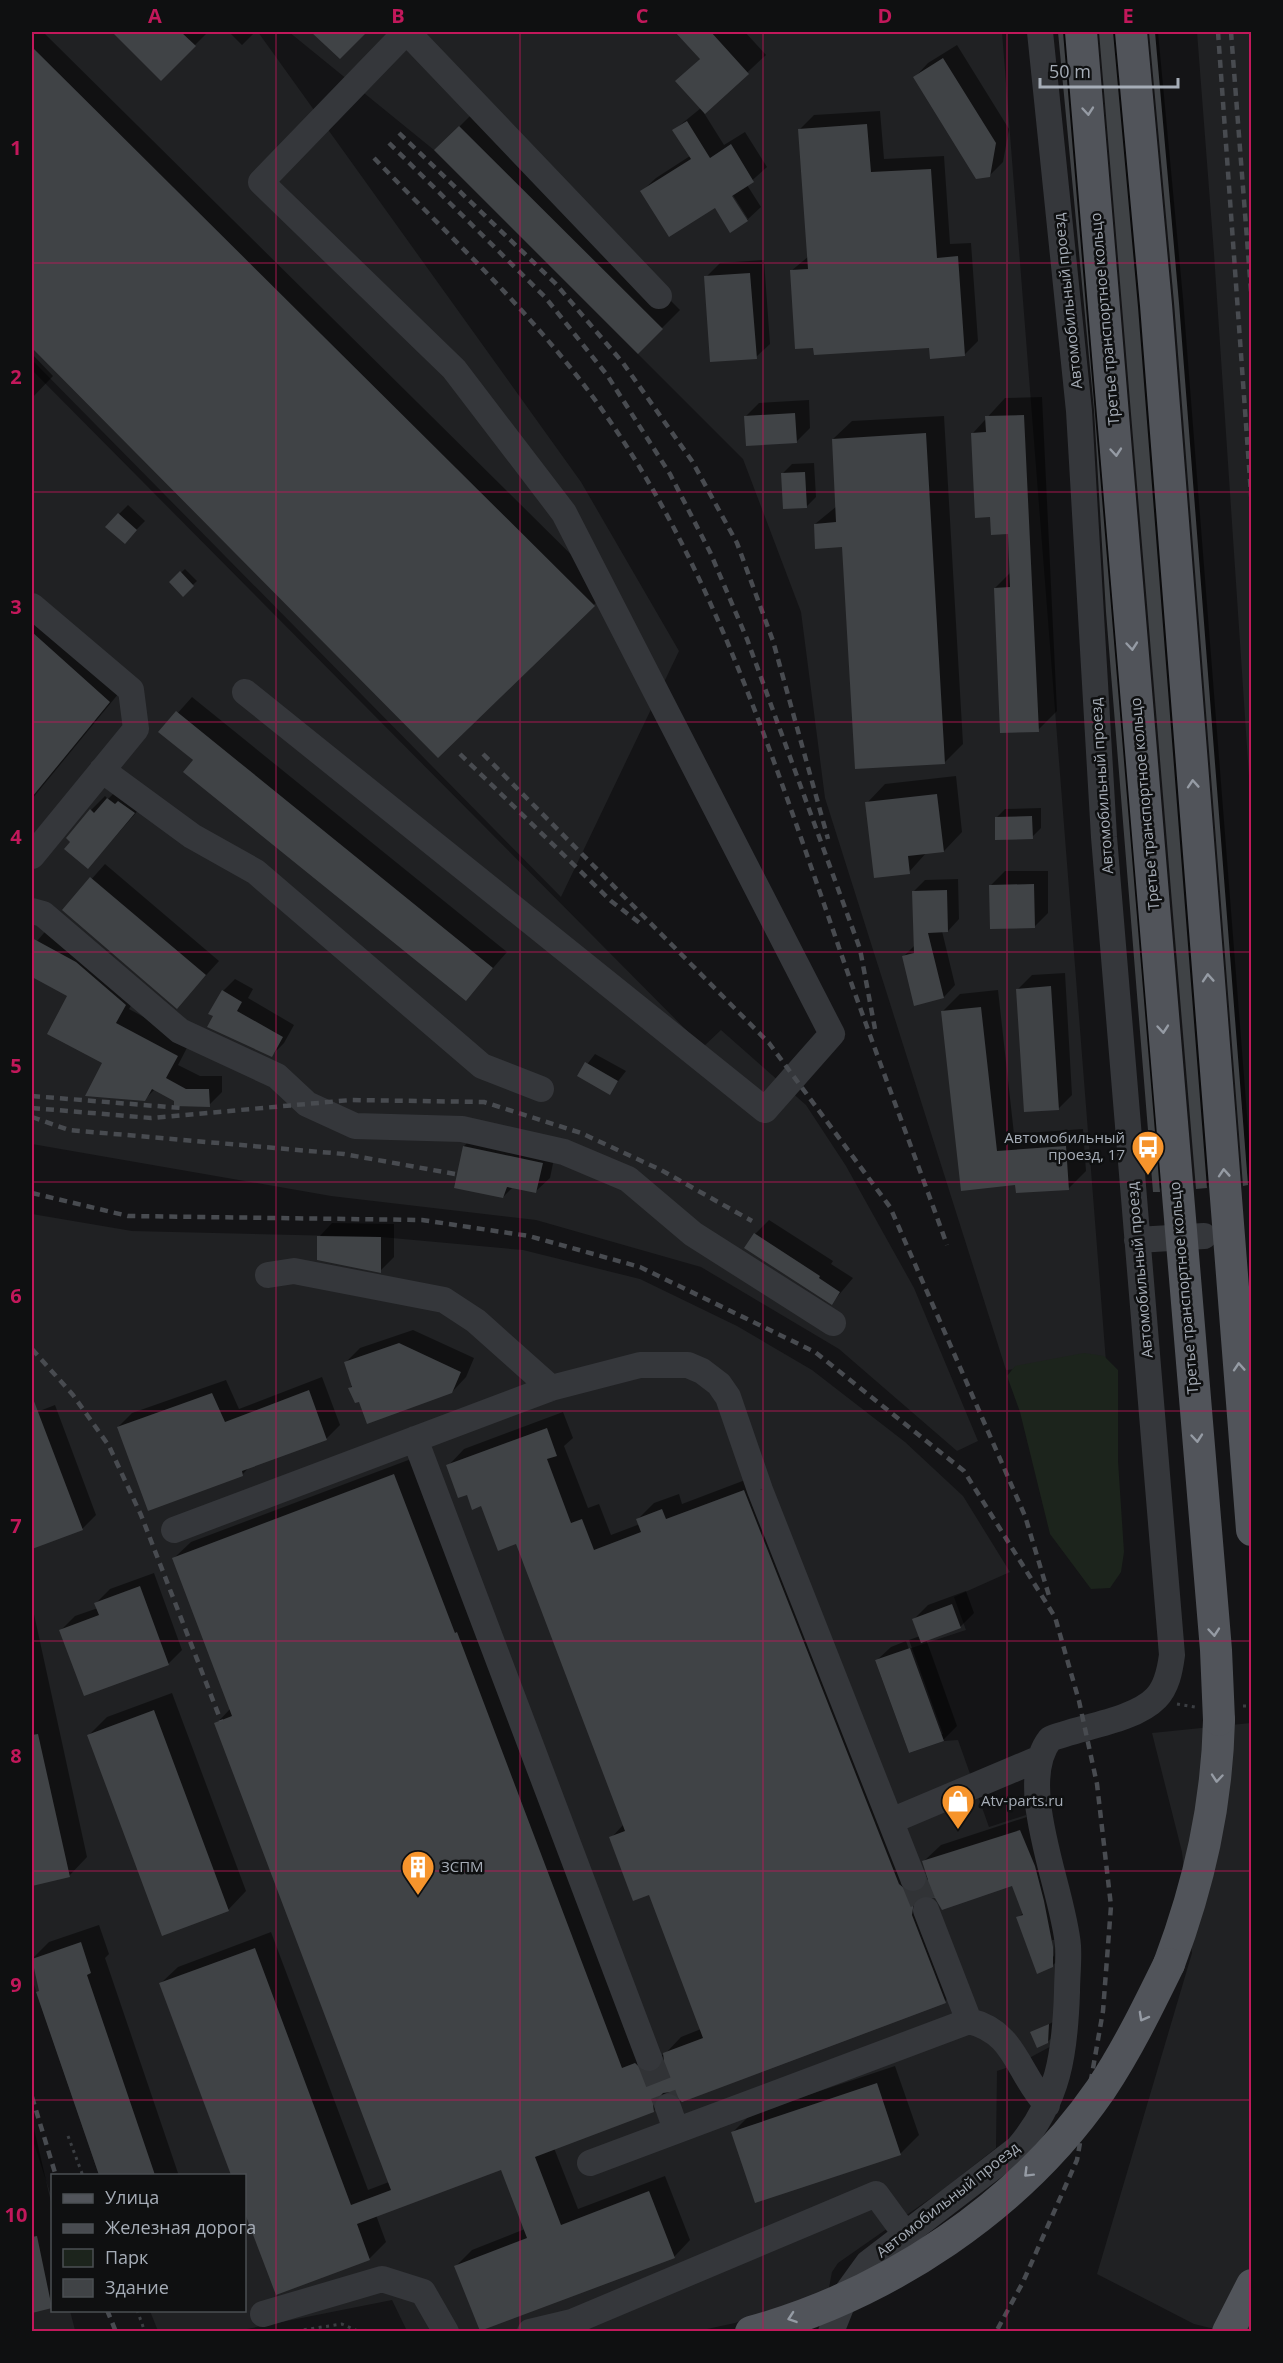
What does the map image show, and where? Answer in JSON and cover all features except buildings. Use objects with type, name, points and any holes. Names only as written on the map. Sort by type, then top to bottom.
[{"type":"main road","name":"Третье транспортное кольцо","points":[[751,2331],[802,2314],[868,2287],[942,2243],[1014,2186],[1073,2125],[1101,2089],[1169,1965],[1196,1886],[1217,1780],[1219,1720],[1215,1650],[1081,32]]},
{"type":"main road","points":[[1131,32],[1157,316],[1251,1530]]},
{"type":"main road","points":[[1229,2328],[1251,2285]]},
{"type":"street","points":[[245,692],[765,1110],[832,1034],[564,513],[454,369],[261,182],[406,32],[659,296]]},
{"type":"street","name":"Автомобильный проезд","points":[[831,2331],[856,2277],[868,2263],[1018,2148],[1033,2130],[1047,2105],[1059,2073],[1065,2032],[1068,1946],[1036,1796],[1038,1759],[1050,1739],[1121,1717],[1155,1700],[1169,1674],[1172,1654],[1104,837],[1079,411],[1040,32]]},
{"type":"street","points":[[32,606],[131,690],[136,729],[32,856]]},
{"type":"street","points":[[102,770],[192,836],[256,872],[482,1066],[541,1089]]},
{"type":"street","points":[[32,911],[43,914],[180,1030],[277,1076],[307,1104],[355,1126],[462,1129],[564,1152],[628,1179],[693,1234],[832,1323]]},
{"type":"street","points":[[1137,1240],[1204,1236]]},
{"type":"street","points":[[268,1275],[294,1271],[444,1300],[476,1321],[551,1388]]},
{"type":"street","points":[[174,1530],[551,1388],[640,1365],[664,1363],[688,1365],[702,1371],[719,1384],[728,1397],[760,1490],[913,1878]]},
{"type":"street","points":[[415,1439],[649,2058]]},
{"type":"street","points":[[891,1821],[1038,1759]]},
{"type":"street","points":[[926,1910],[969,2021]]},
{"type":"street","points":[[590,2163],[672,2119],[969,2021],[983,2024],[999,2034],[1010,2045],[1031,2086],[1047,2105]]},
{"type":"street","points":[[530,2331],[572,2322],[876,2194],[906,2235]]},
{"type":"street","points":[[263,2314],[382,2279],[423,2292],[446,2331]]},
{"type":"path","points":[[68,2136],[83,2174]]},
{"type":"path","points":[[138,2312],[145,2331]]},
{"type":"path","points":[[289,2331],[342,2324],[360,2331]]},
{"type":"shaded area","points":[[32,32],[258,32],[581,482],[679,651],[561,897],[32,360]]},
{"type":"shaded area","points":[[289,32],[1002,32],[1106,1362],[1006,1370],[825,798],[801,612],[743,459],[434,150]]},
{"type":"shaded area","points":[[1197,32],[1251,32],[1251,807],[1214,254]]},
{"type":"shaded area","points":[[32,370],[703,1047],[721,1030],[806,1105],[846,1166],[914,1288],[978,1441],[957,1451],[839,1349],[701,1267],[536,1220],[331,1196],[32,1144]]},
{"type":"shaded area","points":[[32,1214],[132,1231],[381,1237],[523,1250],[640,1279],[737,1326],[812,1370],[905,1442],[963,1496],[1010,1572],[954,1597],[966,1630],[875,1660],[909,1753],[944,1741],[958,1740],[989,1827],[1026,1815],[1052,1897],[1065,1958],[1059,2042],[1018,2064],[997,2071],[996,2148],[941,2191],[838,2263],[832,2272],[828,2293],[735,2323],[693,2332],[407,2331],[392,2300],[237,2331],[158,2331],[150,2312],[246,2312],[246,2174],[99,2174],[32,1979]]},
{"type":"shaded area","points":[[1251,1723],[1251,2331],[1223,2331],[1194,2324],[1097,2274],[1192,1953],[1182,1852],[1152,1733]]},
{"type":"shaded area","points":[[32,2137],[51,2196],[51,2312],[70,2312],[75,2330],[32,2331]]},
{"type":"green space","points":[[1084,1353],[1104,1356],[1118,1370],[1118,1461],[1124,1552],[1121,1572],[1110,1588],[1091,1589],[1050,1534],[1020,1412],[1007,1376],[1015,1366]]},
{"type":"tunnel","points":[[913,1878],[926,1910]]},
{"type":"tunnel","points":[[649,2058],[668,2107]]},
{"type":"railway","points":[[1218,32],[1252,508]]},
{"type":"railway","points":[[1231,32],[1252,304]]},
{"type":"railway","points":[[399,133],[555,283],[623,363],[692,461],[737,543],[773,641],[828,839]]},
{"type":"railway","points":[[389,143],[545,297],[607,375],[670,474],[710,552],[747,639],[860,949],[875,1029]]},
{"type":"railway","points":[[374,158],[486,272],[566,362],[631,454],[668,517],[701,583],[758,719],[947,1245]]},
{"type":"railway","points":[[460,754],[611,901],[641,924]]},
{"type":"railway","points":[[483,754],[769,1043],[890,1207],[1025,1516],[1050,1599]]},
{"type":"railway","points":[[32,1096],[181,1108]]},
{"type":"railway","points":[[32,1108],[151,1118],[351,1100],[484,1102],[581,1133],[661,1170],[752,1221]]},
{"type":"railway","points":[[32,1117],[69,1130],[344,1154],[455,1174]]},
{"type":"railway","points":[[32,1193],[128,1216],[422,1220],[529,1236],[640,1267],[815,1352],[964,1471],[1055,1617],[1079,1701],[1097,1784],[1111,1906],[1103,2011],[1077,2160],[1023,2282],[996,2332]]},
{"type":"railway","points":[[32,1349],[73,1395],[109,1446],[141,1515],[221,1721]]},
{"type":"railway","points":[[32,2097],[55,2174]]},
{"type":"railway","points":[[108,2312],[116,2332]]},
{"type":"place","name":"Автомобильный проезд, 17","points":[[1148,1176]]},
{"type":"place","name":"Atv-parts.ru","points":[[958,1830]]},
{"type":"place","name":"ЗСПМ","points":[[418,1896]]}]
